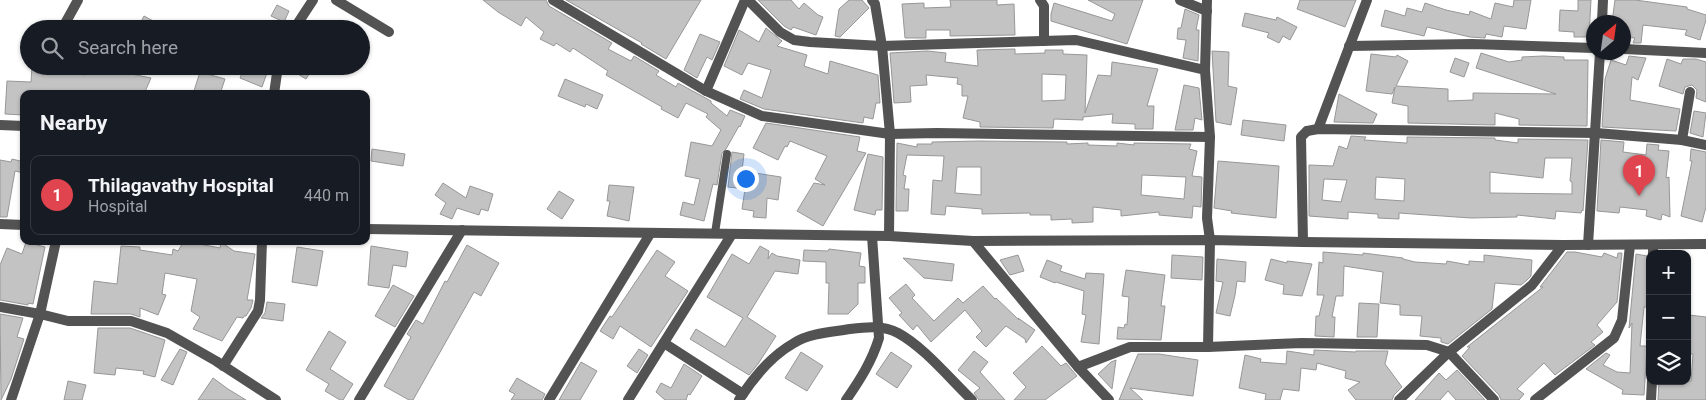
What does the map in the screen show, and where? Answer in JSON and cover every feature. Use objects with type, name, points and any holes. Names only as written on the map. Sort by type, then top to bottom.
[{"type":"street","points":[[67,20],[78,0]]},
{"type":"street","points":[[300,20],[312,0]]},
{"type":"street","points":[[336,0],[369,20]]},
{"type":"street","points":[[553,0],[706,91],[762,116],[890,134],[1210,137]]},
{"type":"street","points":[[706,91],[746,0],[780,32],[794,40],[882,46],[1076,40],[1206,70]]},
{"type":"street","points":[[872,0],[875,4],[882,46],[890,134],[889,236]]},
{"type":"street","points":[[1040,0],[1044,6],[1044,40]]},
{"type":"street","points":[[1180,0],[1207,5],[1206,70],[1210,137],[1207,218],[1210,240],[1208,346]]},
{"type":"street","points":[[1312,130],[1367,0]]},
{"type":"street","points":[[1602,15],[1603,0]]},
{"type":"street","points":[[370,21],[389,32]]},
{"type":"street","points":[[1349,46],[1472,44],[1586,48]]},
{"type":"street","points":[[1631,49],[1706,53]]},
{"type":"street","points":[[1588,245],[1600,60]]},
{"type":"street","points":[[275,90],[277,75]]},
{"type":"street","points":[[1682,140],[1690,92]]},
{"type":"street","points":[[0,125],[20,126]]},
{"type":"street","points":[[1302,242],[1301,137],[1312,130],[1596,133],[1682,140],[1706,145]]},
{"type":"street","points":[[0,224],[20,225]]},
{"type":"street","points":[[370,229],[889,236],[973,241],[1210,240],[1630,245],[1653,249],[1706,244]]},
{"type":"street","points":[[359,400],[462,230]]},
{"type":"street","points":[[549,400],[650,234]]},
{"type":"street","points":[[628,400],[732,234]]},
{"type":"street","points":[[846,400],[865,372],[876,350],[879,338],[878,300],[872,236]]},
{"type":"street","points":[[973,241],[1078,368],[1109,400]]},
{"type":"street","points":[[11,400],[40,314],[55,245]]},
{"type":"street","points":[[223,366],[258,311],[262,245]]},
{"type":"street","points":[[1399,400],[1449,352],[1532,285],[1563,245]]},
{"type":"street","points":[[1535,400],[1614,338],[1622,320],[1630,245]]},
{"type":"street","points":[[0,307],[68,321],[131,321],[167,333],[276,400]]},
{"type":"street","points":[[664,343],[741,397],[752,380],[775,357],[795,342],[820,334],[878,326],[897,332],[915,344],[972,400]]},
{"type":"street","points":[[1078,368],[1130,347],[1302,343],[1417,344],[1449,352],[1494,400]]},
{"type":"street","points":[[1651,400],[1652,385]]},
{"type":"lane","points":[[715,233],[727,154]]},
{"type":"building","points":[[483,0],[546,0],[549,6],[612,43],[608,49],[631,61],[634,56],[659,71],[656,75],[676,87],[678,83],[711,101],[727,116],[730,110],[745,116],[740,127],[722,153],[717,185],[713,184],[704,221],[680,215],[683,202],[694,205],[700,179],[685,176],[691,142],[712,146],[721,130],[706,117],[708,114],[686,103],[678,118],[606,75],[608,71],[573,48],[570,52],[556,43],[554,46],[540,39],[544,32],[526,17],[521,26]]},
{"type":"building","points":[[566,0],[701,0],[666,59],[642,43]]},
{"type":"building","points":[[758,0],[791,0],[799,9],[804,3],[823,17],[816,35],[793,27],[791,30],[784,26]]},
{"type":"building","points":[[849,0],[862,0],[869,8],[840,37],[835,36],[839,9]]},
{"type":"building","points":[[950,0],[997,0],[997,5],[1014,4],[1015,35],[950,36],[950,30],[926,30],[926,38],[905,38],[902,4],[924,3],[924,8],[951,7]]},
{"type":"building","points":[[1088,0],[1143,0],[1127,44],[1051,21],[1054,3],[1112,21],[1115,14]]},
{"type":"building","points":[[1300,0],[1356,0],[1345,27],[1297,9]]},
{"type":"building","points":[[1514,0],[1531,0],[1526,29],[1504,26],[1502,37],[1486,34],[1485,38],[1470,37],[1427,27],[1424,36],[1381,26],[1385,10],[1405,16],[1407,8],[1422,12],[1425,3],[1469,15],[1470,11],[1491,19],[1495,3],[1513,7]]},
{"type":"building","points":[[1578,0],[1591,0],[1590,15],[1586,15],[1586,37],[1574,37],[1574,32],[1559,31],[1560,10],[1578,11]]},
{"type":"building","points":[[1615,0],[1635,0],[1687,7],[1687,9],[1706,15],[1706,20],[1700,40],[1685,35],[1687,30],[1643,25],[1641,43],[1633,43],[1635,38],[1631,38],[1631,15],[1613,15]]},
{"type":"building","points":[[277,5],[289,11],[285,20],[271,16]]},
{"type":"building","points":[[1185,9],[1199,15],[1196,30],[1199,30],[1198,61],[1183,58],[1186,40],[1177,39],[1178,28],[1181,28]]},
{"type":"building","points":[[1245,13],[1276,20],[1277,17],[1297,27],[1290,40],[1283,36],[1279,43],[1267,37],[1269,33],[1242,26]]},
{"type":"building","points":[[144,16],[151,20],[142,20]]},
{"type":"building","points":[[766,28],[782,41],[777,46],[807,55],[804,66],[828,74],[830,61],[878,75],[880,103],[876,103],[873,119],[864,117],[863,123],[764,109],[740,99],[744,90],[762,98],[771,70],[748,63],[742,75],[724,66],[739,30],[759,42]]},
{"type":"building","points":[[700,34],[720,42],[712,60],[707,57],[697,78],[684,70]]},
{"type":"building","points":[[1015,49],[1015,54],[1063,50],[1063,54],[1087,55],[1085,113],[1098,75],[1111,76],[1112,62],[1158,69],[1147,106],[1154,106],[1153,129],[1135,129],[1135,124],[1112,123],[1113,114],[1083,117],[1083,120],[1054,119],[1053,128],[980,127],[980,122],[963,118],[968,96],[962,96],[962,85],[957,84],[958,78],[926,75],[927,85],[910,86],[911,102],[894,103],[890,53],[927,51],[946,53],[945,62],[978,66],[977,50]],"holes":[[[1042,74],[1066,75],[1065,100],[1042,101]]]},
{"type":"building","points":[[1212,51],[1229,52],[1228,86],[1237,88],[1231,125],[1216,122]]},
{"type":"building","points":[[1481,53],[1509,62],[1522,60],[1522,57],[1543,56],[1564,57],[1564,60],[1588,60],[1587,126],[1519,125],[1519,119],[1495,113],[1495,125],[1408,123],[1408,106],[1392,103],[1395,87],[1392,94],[1366,91],[1371,54],[1396,57],[1397,55],[1408,61],[1396,86],[1448,89],[1448,101],[1473,100],[1473,93],[1556,94],[1476,68]]},
{"type":"building","points":[[1631,56],[1646,58],[1638,80],[1632,77],[1630,100],[1680,109],[1676,131],[1602,127],[1605,79],[1611,60],[1626,65],[1628,60],[1631,60]]},
{"type":"building","points":[[1455,58],[1469,63],[1464,77],[1450,72]]},
{"type":"building","points":[[1667,59],[1681,64],[1683,59],[1696,59],[1706,62],[1706,102],[1696,98],[1697,90],[1692,85],[1685,87],[1683,94],[1659,86]]},
{"type":"building","points":[[31,75],[136,75],[151,78],[146,90],[20,90],[20,115],[5,114],[7,81],[31,82]]},
{"type":"building","points":[[199,75],[211,75],[225,79],[221,90],[194,90]]},
{"type":"building","points":[[241,75],[266,75],[262,87],[240,78]]},
{"type":"building","points":[[300,75],[308,75],[306,79]]},
{"type":"building","points":[[565,79],[603,95],[597,109],[586,104],[585,107],[558,96]]},
{"type":"building","points":[[1184,85],[1199,88],[1202,120],[1195,118],[1193,130],[1175,130]]},
{"type":"building","points":[[1339,94],[1377,114],[1373,123],[1334,122]]},
{"type":"building","points":[[1694,111],[1706,113],[1703,137],[1690,133]]},
{"type":"building","points":[[1243,120],[1286,125],[1284,141],[1241,135]]},
{"type":"building","points":[[766,123],[860,137],[857,151],[866,153],[823,226],[797,211],[814,183],[825,185],[815,179],[827,156],[790,141],[787,147],[785,146],[778,160],[753,148]]},
{"type":"building","points":[[1351,136],[1366,137],[1364,140],[1405,143],[1407,143],[1407,137],[1495,138],[1495,140],[1518,143],[1518,139],[1588,140],[1583,211],[1581,213],[1556,211],[1555,219],[1517,215],[1517,217],[1471,218],[1399,213],[1399,219],[1378,218],[1378,214],[1348,212],[1348,219],[1309,216],[1309,165],[1333,166],[1339,146],[1347,149]],"holes":[[[1545,158],[1572,158],[1570,181],[1572,182],[1572,194],[1490,193],[1490,172],[1543,178]],[[1376,177],[1405,179],[1404,201],[1375,199]],[[1324,179],[1347,180],[1341,202],[1322,200]]]},
{"type":"building","points":[[1601,140],[1624,142],[1623,152],[1646,155],[1647,144],[1659,145],[1658,150],[1669,151],[1666,178],[1669,177],[1670,217],[1662,214],[1661,220],[1646,216],[1647,210],[1620,207],[1619,213],[1597,211]]},
{"type":"building","points":[[932,142],[1067,142],[1067,144],[1088,143],[1088,145],[1117,146],[1117,143],[1134,145],[1134,143],[1191,144],[1189,149],[1197,151],[1192,176],[1202,177],[1201,207],[1193,206],[1192,218],[1159,215],[1159,212],[1121,216],[1121,210],[1093,207],[1093,222],[1072,223],[1072,219],[1051,220],[1051,215],[1030,215],[1030,213],[982,214],[982,209],[946,206],[945,215],[931,214],[933,180],[942,181],[944,156],[907,155],[903,175],[906,176],[904,189],[909,189],[908,211],[896,211],[897,143],[917,147],[917,144],[932,144]],"holes":[[[957,167],[981,167],[981,195],[955,193]],[[1142,175],[1186,177],[1184,199],[1141,195]]]},
{"type":"building","points":[[372,149],[405,154],[403,166],[371,161]]},
{"type":"building","points":[[1691,149],[1706,152],[1706,207],[1702,222],[1681,216],[1692,161],[1690,161]]},
{"type":"building","points":[[732,152],[744,154],[742,171],[781,177],[778,200],[767,198],[766,218],[753,217],[754,211],[742,209],[745,189],[728,187]]},
{"type":"building","points":[[868,154],[883,157],[882,210],[876,210],[875,215],[854,210]]},
{"type":"building","points":[[12,159],[20,161],[20,172],[15,171],[7,217],[0,217],[0,160],[11,162]]},
{"type":"building","points":[[1218,161],[1279,166],[1276,218],[1231,213],[1232,211],[1214,208]]},
{"type":"building","points":[[443,183],[466,198],[470,186],[493,194],[488,211],[481,209],[479,215],[457,208],[452,219],[440,214],[446,203],[435,195]]},
{"type":"building","points":[[609,185],[634,187],[629,221],[607,216],[610,201],[607,201]]},
{"type":"building","points":[[559,191],[574,200],[562,219],[547,209]]},
{"type":"building","points":[[25,245],[45,247],[33,304],[28,303],[28,305],[0,300],[0,265],[7,248],[22,254]]},
{"type":"building","points":[[182,245],[205,245],[220,248],[220,245],[225,245],[234,251],[255,254],[247,300],[253,300],[251,308],[243,318],[237,317],[222,341],[193,329],[200,317],[191,311],[197,279],[165,273],[162,294],[166,295],[158,315],[140,308],[140,317],[131,314],[91,314],[94,281],[117,284],[121,246],[140,247],[140,250],[172,255],[173,249],[178,251]]},
{"type":"building","points":[[467,245],[499,263],[481,296],[474,292],[413,400],[409,400],[384,386],[411,337],[407,334],[416,320],[423,324],[445,281],[447,282]]},
{"type":"building","points":[[371,246],[408,252],[406,267],[393,265],[389,288],[368,285]]},
{"type":"building","points":[[760,246],[769,251],[768,259],[772,253],[777,256],[800,260],[798,274],[775,271],[747,317],[776,336],[749,375],[690,339],[696,329],[725,347],[743,318],[707,297],[732,254],[749,264]]},
{"type":"building","points":[[297,247],[323,251],[317,286],[292,282]]},
{"type":"building","points":[[829,249],[861,253],[859,266],[865,267],[865,283],[858,283],[858,304],[848,314],[828,314],[829,283],[826,283],[826,262],[803,261],[804,250],[828,251]]},
{"type":"building","points":[[657,250],[675,262],[665,276],[688,291],[651,347],[620,326],[613,339],[600,331],[610,316],[612,317]]},
{"type":"building","points":[[1323,252],[1363,255],[1363,253],[1403,258],[1415,262],[1446,264],[1447,261],[1469,265],[1469,261],[1484,262],[1484,255],[1532,260],[1531,276],[1521,285],[1495,283],[1492,309],[1448,344],[1441,342],[1441,338],[1420,336],[1422,316],[1400,315],[1400,305],[1380,303],[1383,272],[1344,266],[1343,296],[1336,296],[1332,317],[1335,317],[1334,337],[1315,336],[1316,316],[1319,316],[1324,295],[1317,295],[1319,262],[1323,263]]},
{"type":"building","points":[[1567,252],[1602,257],[1604,253],[1617,258],[1618,253],[1622,253],[1617,302],[1597,325],[1603,332],[1591,342],[1595,345],[1555,375],[1544,363],[1517,389],[1524,394],[1519,400],[1501,400],[1499,395],[1462,356],[1470,347],[1467,347],[1543,287],[1540,287]]},
{"type":"building","points":[[1636,254],[1646,256],[1646,307],[1644,307],[1640,346],[1646,346],[1644,395],[1622,394],[1623,390],[1586,369],[1606,353],[1610,355],[1603,365],[1617,372],[1630,373],[1632,323],[1629,328]]},
{"type":"building","points":[[1018,255],[1024,271],[1010,275],[1000,260]]},
{"type":"building","points":[[1172,255],[1203,257],[1202,280],[1171,278]]},
{"type":"building","points":[[903,258],[954,264],[952,281],[924,278]]},
{"type":"building","points":[[1217,259],[1246,262],[1245,282],[1237,281],[1230,316],[1216,313],[1223,282],[1216,281]]},
{"type":"building","points":[[1271,259],[1287,263],[1287,261],[1312,264],[1302,296],[1283,294],[1284,285],[1265,280]]},
{"type":"building","points":[[1047,260],[1062,266],[1060,271],[1085,279],[1086,273],[1104,274],[1099,344],[1081,342],[1086,315],[1082,314],[1084,291],[1040,277]]},
{"type":"building","points":[[1126,270],[1165,275],[1161,306],[1165,306],[1161,340],[1117,339],[1118,327],[1124,328],[1125,324],[1127,325],[1129,297],[1122,296]]},
{"type":"building","points":[[906,284],[915,295],[912,298],[934,321],[958,298],[963,303],[983,286],[1019,320],[1018,318],[1035,330],[1026,343],[1025,339],[1006,326],[986,347],[976,337],[982,331],[965,310],[931,342],[917,325],[913,330],[899,315],[902,313],[889,298]]},
{"type":"building","points":[[393,285],[414,296],[395,327],[375,316]]},
{"type":"building","points":[[267,302],[285,304],[283,321],[261,318],[265,313]]},
{"type":"building","points":[[1359,303],[1379,304],[1377,337],[1357,337]]},
{"type":"building","points":[[0,314],[23,318],[17,337],[24,339],[11,379],[1,400]]},
{"type":"building","points":[[1691,315],[1706,317],[1706,400],[1658,400],[1659,385],[1691,385],[1693,354],[1691,354]]},
{"type":"building","points":[[98,328],[130,328],[165,340],[155,377],[143,374],[144,371],[116,368],[115,375],[94,373]]},
{"type":"building","points":[[329,331],[346,342],[330,369],[353,384],[343,400],[325,391],[329,384],[306,370]]},
{"type":"building","points":[[1042,346],[1061,366],[1066,363],[1077,376],[1045,400],[1014,400],[1026,387],[1013,373]]},
{"type":"building","points":[[180,349],[187,352],[173,385],[161,380]]},
{"type":"building","points":[[639,349],[648,355],[637,373],[627,366]]},
{"type":"building","points":[[1314,350],[1388,351],[1385,364],[1402,387],[1392,400],[1356,400],[1348,390],[1360,382],[1345,378],[1346,371],[1317,363],[1316,370],[1301,368],[1299,391],[1283,389],[1280,400],[1265,400],[1266,394],[1239,388],[1245,355],[1261,359],[1260,362],[1286,364],[1287,351],[1314,355]]},
{"type":"building","points":[[974,351],[988,362],[980,372],[1005,400],[979,400],[974,393],[980,388],[958,370]]},
{"type":"building","points":[[801,352],[823,366],[807,391],[785,378]]},
{"type":"building","points":[[891,352],[912,366],[897,388],[876,374]]},
{"type":"building","points":[[1138,354],[1159,354],[1198,360],[1193,396],[1130,388],[1143,400],[1119,400]]},
{"type":"building","points":[[1116,360],[1112,389],[1098,374]]},
{"type":"building","points":[[581,362],[597,371],[580,400],[559,400]]},
{"type":"building","points":[[684,364],[702,376],[690,395],[688,394],[686,400],[665,400],[656,392],[661,383],[671,388]]},
{"type":"building","points":[[1457,370],[1485,400],[1456,400],[1448,391],[1440,400],[1415,400],[1439,373],[1446,380]]},
{"type":"building","points":[[213,378],[228,389],[246,400],[198,400]]},
{"type":"building","points":[[517,378],[545,394],[542,400],[511,400],[515,394],[509,391]]},
{"type":"building","points":[[68,381],[86,385],[82,400],[64,400]]},
{"type":"place","name":"Thilagavathy Hospital","points":[[1639,196]]}]
